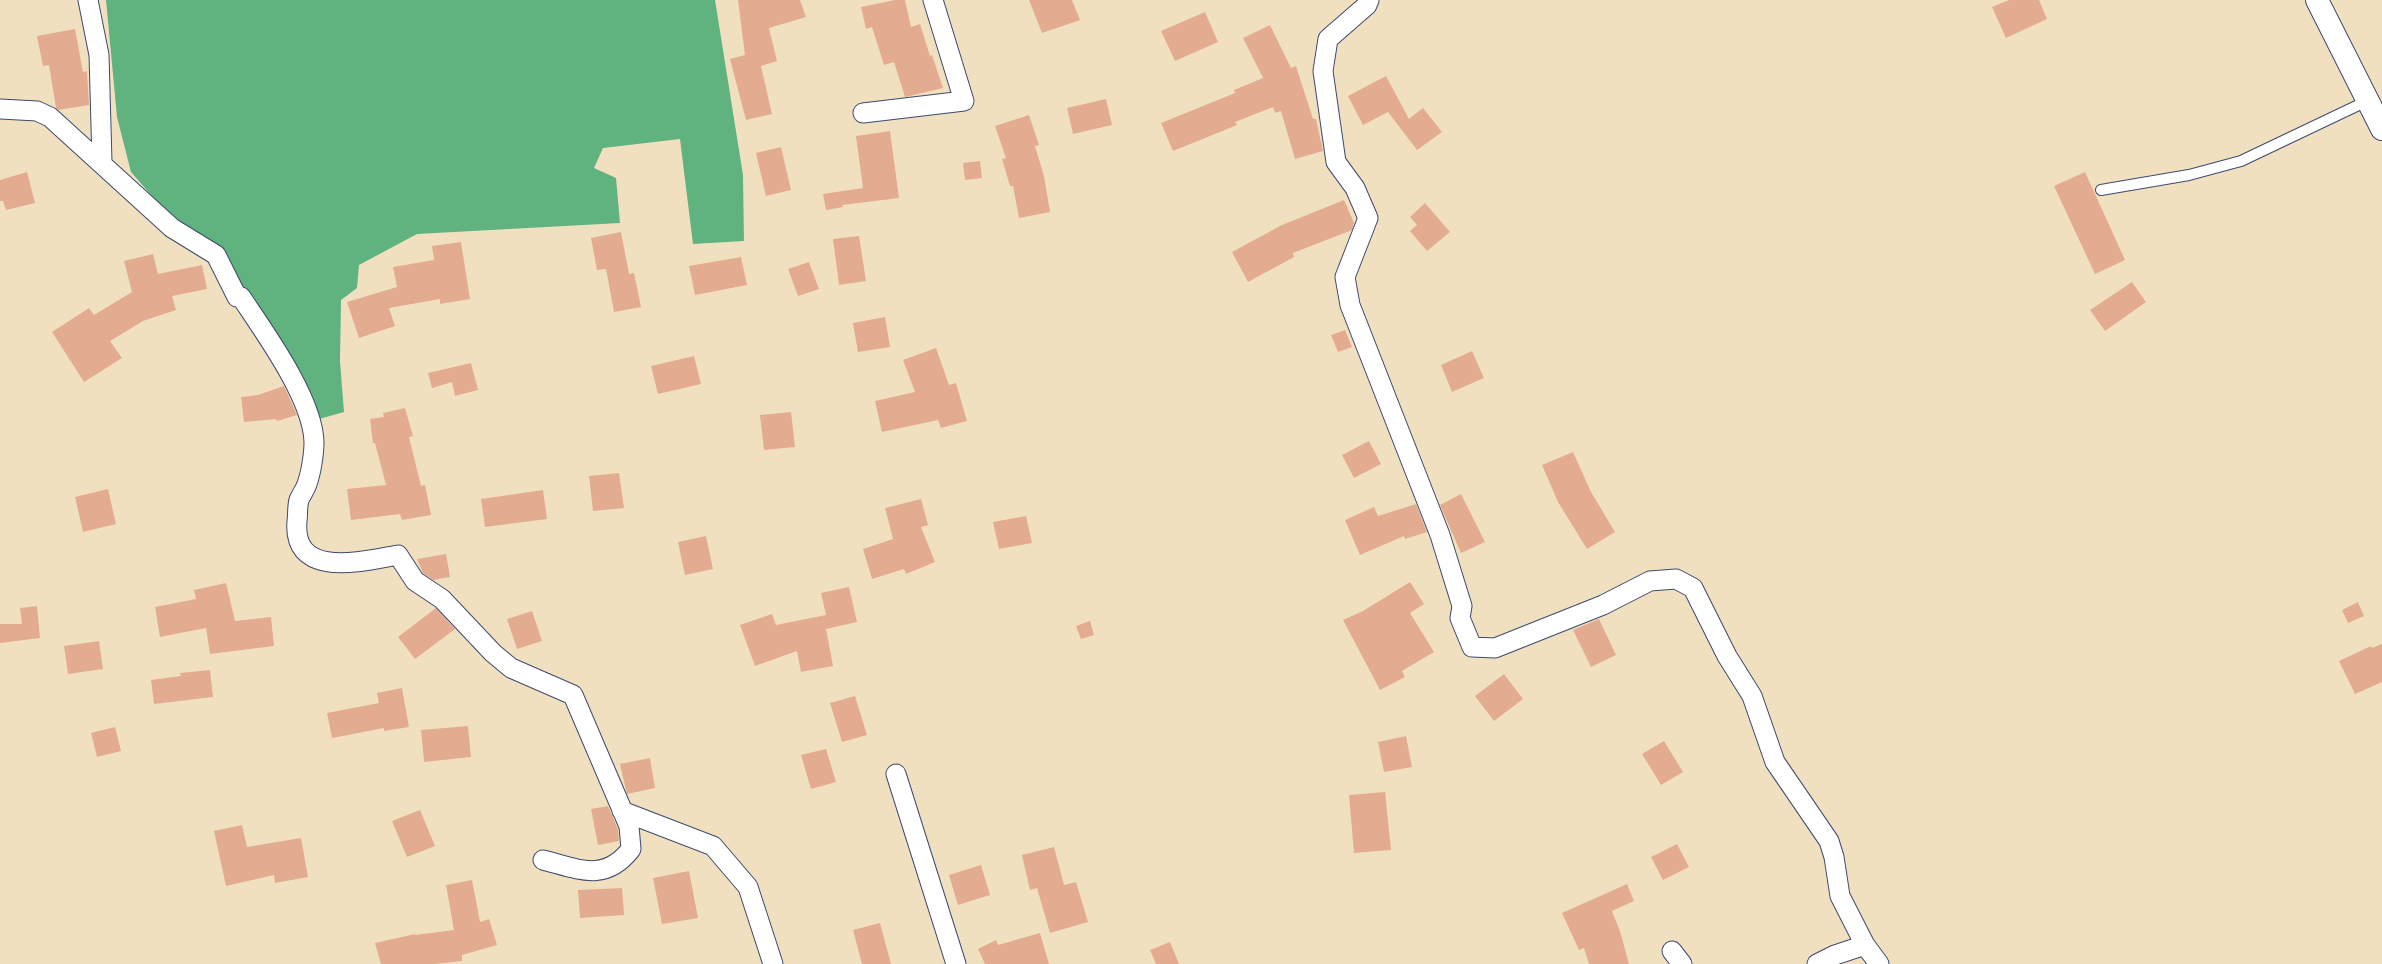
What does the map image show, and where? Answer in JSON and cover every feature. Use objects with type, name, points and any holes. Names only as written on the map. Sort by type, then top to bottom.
[{"type":"main road","points":[[2317,0],[2382,129]]},
{"type":"street","points":[[88,0],[99,55],[102,162]]},
{"type":"street","points":[[863,113],[964,101],[933,0]]},
{"type":"street","points":[[1369,0],[1367,5],[1328,39],[1323,71],[1336,162],[1354,188],[1368,218],[1345,277],[1350,305],[1440,535],[1462,606],[1460,618],[1472,646],[1495,648],[1603,605],[1650,581],[1676,579],[1693,588],[1727,656],[1752,696],[1775,762],[1829,841],[1834,856],[1840,896],[1865,945],[1879,964]]},
{"type":"street","points":[[0,109],[37,111],[50,117],[102,162],[172,228],[216,255],[237,297],[241,297],[281,356],[309,416],[314,442],[308,483],[299,500],[296,536],[306,555],[319,561],[346,562],[398,554],[415,581],[442,600],[493,653],[511,668],[574,695],[622,811],[630,826],[631,849],[621,862],[608,868],[593,872],[543,860]]},
{"type":"street","points":[[896,774],[956,964]]},
{"type":"street","points":[[622,811],[713,846],[748,887],[773,964]]},
{"type":"street","points":[[1817,964],[1835,954],[1865,945]]},
{"type":"lane","points":[[2101,190],[2189,175],[2241,161],[2368,100]]},
{"type":"green space","points":[[106,0],[715,0],[743,175],[744,241],[693,244],[680,139],[603,148],[594,168],[616,178],[620,223],[417,234],[359,265],[357,288],[341,300],[340,361],[344,412],[319,419],[210,246],[158,203],[131,172],[117,117]]},
{"type":"building","points":[[738,0],[800,0],[806,17],[769,28],[777,61],[761,66],[772,114],[746,120],[730,59],[745,55]]},
{"type":"building","points":[[895,0],[905,0],[911,27],[920,24],[930,56],[932,55],[943,88],[905,97],[894,62],[884,65],[872,27],[866,29],[861,7]]},
{"type":"building","points":[[1029,0],[1072,0],[1080,20],[1042,33]]},
{"type":"building","points":[[2009,0],[2039,0],[2047,19],[2006,38],[1992,7]]},
{"type":"building","points":[[1205,12],[1218,42],[1175,61],[1161,31]]},
{"type":"building","points":[[1270,25],[1291,68],[1296,66],[1313,119],[1316,119],[1323,151],[1295,159],[1281,111],[1275,113],[1273,107],[1235,122],[1237,125],[1173,151],[1161,123],[1235,93],[1234,90],[1263,78],[1243,38]]},
{"type":"building","points":[[75,29],[83,72],[87,71],[89,105],[58,110],[56,108],[49,65],[43,66],[37,36]]},
{"type":"building","points":[[1386,76],[1409,119],[1423,108],[1442,132],[1417,150],[1388,112],[1363,125],[1348,96]]},
{"type":"building","points":[[1106,99],[1112,125],[1073,134],[1067,108]]},
{"type":"building","points":[[1029,115],[1039,145],[1035,146],[1044,176],[1050,212],[1019,218],[1013,186],[1010,186],[1002,159],[1006,158],[995,126]]},
{"type":"building","points":[[890,131],[899,198],[842,205],[843,207],[826,210],[823,194],[863,188],[856,136]]},
{"type":"building","points":[[781,147],[791,190],[766,196],[756,153]]},
{"type":"building","points":[[980,161],[982,178],[965,180],[963,163]]},
{"type":"building","points":[[27,172],[35,203],[6,210],[3,201],[0,201],[0,180]]},
{"type":"building","points":[[2085,172],[2125,260],[2095,274],[2054,186]]},
{"type":"building","points":[[1344,200],[1354,223],[1352,230],[1293,253],[1294,257],[1248,282],[1232,252],[1282,225]]},
{"type":"building","points":[[1425,203],[1450,232],[1427,251],[1410,231],[1417,225],[1410,217]]},
{"type":"building","points":[[621,232],[629,274],[634,273],[641,307],[614,312],[606,269],[597,270],[591,238]]},
{"type":"building","points":[[859,236],[866,281],[839,285],[833,239]]},
{"type":"building","points":[[461,242],[470,299],[440,304],[440,299],[389,308],[395,326],[359,338],[347,302],[397,287],[393,267],[434,260],[432,246]]},
{"type":"building","points":[[153,254],[158,274],[202,265],[207,289],[172,296],[176,310],[143,321],[110,341],[122,358],[84,382],[52,332],[89,308],[94,315],[132,292],[124,261]]},
{"type":"building","points":[[741,257],[747,285],[695,295],[689,266]]},
{"type":"building","points":[[809,262],[819,289],[798,296],[788,269]]},
{"type":"building","points":[[2132,282],[2146,302],[2105,331],[2090,310]]},
{"type":"building","points":[[885,317],[890,347],[858,352],[853,323]]},
{"type":"building","points":[[1345,330],[1352,347],[1338,352],[1331,335]]},
{"type":"building","points":[[936,348],[949,385],[956,383],[967,421],[941,428],[938,420],[882,432],[875,401],[915,392],[903,360]]},
{"type":"building","points":[[1472,351],[1484,378],[1452,392],[1441,365]]},
{"type":"building","points":[[694,356],[701,384],[658,394],[651,366]]},
{"type":"building","points":[[471,363],[478,390],[455,396],[452,382],[432,388],[428,373]]},
{"type":"building","points":[[284,386],[297,415],[277,421],[276,419],[244,422],[241,397],[258,395]]},
{"type":"building","points":[[405,408],[413,436],[409,437],[421,486],[425,485],[431,515],[402,520],[400,514],[351,520],[347,489],[386,485],[375,443],[373,443],[370,419],[384,417],[383,413]]},
{"type":"building","points":[[791,412],[795,447],[764,450],[760,415]]},
{"type":"building","points":[[1369,441],[1381,464],[1354,478],[1342,455]]},
{"type":"building","points":[[1573,452],[1591,492],[1615,532],[1587,549],[1558,502],[1542,465]]},
{"type":"building","points":[[619,473],[624,508],[593,511],[589,476]]},
{"type":"building","points":[[108,489],[116,524],[83,532],[75,497]]},
{"type":"building","points":[[543,490],[547,519],[485,527],[481,499]]},
{"type":"building","points":[[1461,494],[1485,542],[1461,553],[1440,505]]},
{"type":"building","points":[[921,499],[928,525],[921,527],[935,562],[906,574],[904,569],[872,579],[863,549],[893,539],[885,508]]},
{"type":"building","points":[[1416,504],[1427,532],[1405,539],[1404,536],[1360,555],[1345,520],[1374,507],[1378,516]]},
{"type":"building","points":[[1026,516],[1032,543],[999,549],[993,522]]},
{"type":"building","points":[[706,536],[713,569],[685,575],[678,542]]},
{"type":"building","points":[[446,554],[450,577],[433,580],[423,573],[417,559]]},
{"type":"building","points":[[1410,582],[1424,604],[1410,613],[1434,652],[1402,671],[1405,677],[1380,690],[1343,620],[1363,611]]},
{"type":"building","points":[[226,583],[235,621],[271,617],[274,646],[210,654],[206,628],[160,637],[155,607],[196,599],[194,590]]},
{"type":"building","points":[[849,587],[857,622],[826,629],[833,666],[801,672],[797,651],[755,666],[740,625],[772,614],[776,625],[826,615],[821,593]]},
{"type":"building","points":[[2358,602],[2364,616],[2348,623],[2342,610]]},
{"type":"building","points":[[37,606],[40,638],[0,643],[0,624],[22,624],[20,608]]},
{"type":"building","points":[[436,608],[455,629],[415,659],[398,637]]},
{"type":"building","points":[[532,611],[542,641],[517,649],[507,619]]},
{"type":"building","points":[[1599,619],[1616,655],[1591,667],[1573,630]]},
{"type":"building","points":[[1090,621],[1094,635],[1081,639],[1076,626]]},
{"type":"building","points":[[99,641],[103,669],[68,674],[64,646]]},
{"type":"building","points":[[2382,644],[2382,682],[2355,694],[2339,661],[2371,646],[2372,648]]},
{"type":"building","points":[[210,670],[213,697],[154,704],[151,680],[181,676],[180,673]]},
{"type":"building","points":[[1504,674],[1523,699],[1494,721],[1475,696]]},
{"type":"building","points":[[402,688],[409,727],[384,731],[384,728],[332,738],[327,713],[379,703],[377,693]]},
{"type":"building","points":[[855,696],[867,735],[842,742],[830,703]]},
{"type":"building","points":[[468,726],[471,757],[424,762],[421,730]]},
{"type":"building","points":[[115,727],[121,751],[97,757],[91,733]]},
{"type":"building","points":[[1406,736],[1412,767],[1384,772],[1378,742]]},
{"type":"building","points":[[1664,741],[1683,772],[1661,785],[1642,754]]},
{"type":"building","points":[[826,749],[836,782],[811,789],[801,755]]},
{"type":"building","points":[[650,758],[655,788],[627,794],[620,764]]},
{"type":"building","points":[[1385,792],[1391,850],[1354,853],[1349,795]]},
{"type":"building","points":[[608,806],[618,829],[619,841],[598,845],[591,809]]},
{"type":"building","points":[[420,810],[435,846],[407,857],[392,821]]},
{"type":"building","points":[[242,825],[247,847],[301,838],[308,877],[275,883],[274,875],[226,886],[214,831]]},
{"type":"building","points":[[1677,844],[1689,867],[1663,880],[1651,857]]},
{"type":"building","points":[[1054,847],[1064,885],[1076,882],[1088,922],[1050,933],[1037,888],[1030,890],[1022,855]]},
{"type":"building","points":[[981,865],[990,895],[958,905],[949,875]]},
{"type":"building","points":[[689,871],[698,918],[662,924],[653,878]]},
{"type":"building","points":[[472,880],[480,922],[489,919],[497,945],[462,955],[462,961],[435,964],[381,964],[375,943],[415,934],[454,930],[446,885]]},
{"type":"building","points":[[1627,884],[1634,901],[1612,911],[1620,931],[1629,964],[1589,964],[1584,948],[1579,950],[1562,913]]},
{"type":"building","points":[[622,888],[624,915],[580,918],[578,890]]},
{"type":"building","points":[[880,923],[891,964],[862,964],[853,930]]},
{"type":"building","points":[[1040,933],[1049,964],[985,964],[978,949],[996,940],[998,945]]},
{"type":"building","points":[[1170,942],[1179,964],[1156,964],[1150,950]]}]
